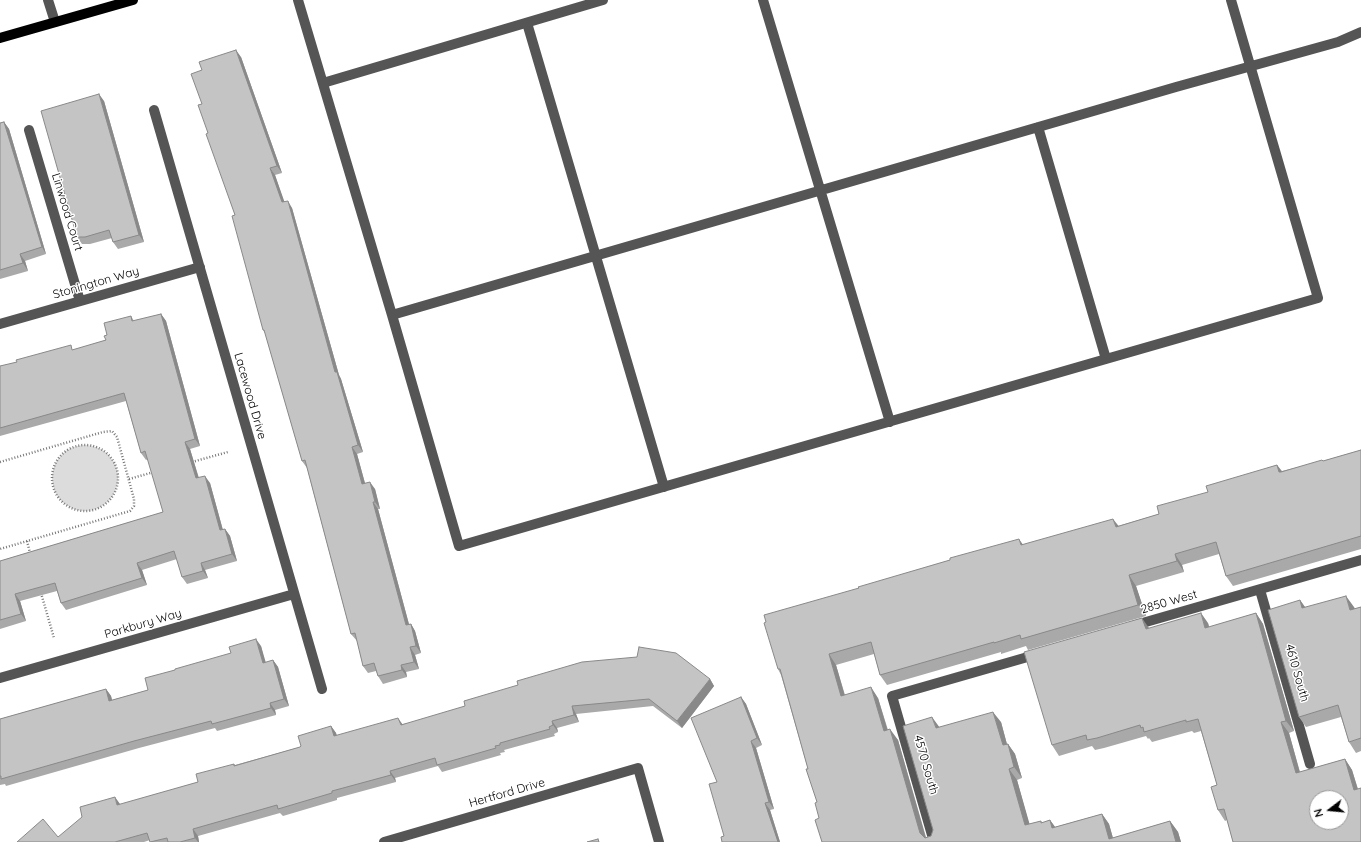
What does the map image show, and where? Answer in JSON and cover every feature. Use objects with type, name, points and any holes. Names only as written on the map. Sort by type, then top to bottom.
[{"type":"main road","points":[[0,38],[133,0]]},
{"type":"street","points":[[48,0],[55,22]]},
{"type":"street","points":[[298,0],[459,546],[1318,298],[1231,0]]},
{"type":"street","points":[[323,83],[603,0]]},
{"type":"street","points":[[763,0],[890,422]]},
{"type":"street","points":[[527,22],[664,487]]},
{"type":"street","points":[[392,315],[1038,127],[1338,42],[1361,32]]},
{"type":"street","name":"Lacewood Drive","points":[[154,110],[322,689]]},
{"type":"street","points":[[1038,127],[1106,359]]},
{"type":"street","name":"Linwood Court","points":[[29,130],[80,301]]},
{"type":"street","name":"Stonington Way","points":[[0,324],[200,267]]},
{"type":"street","name":"2850 West","points":[[1122,630],[1361,560]]},
{"type":"street","name":"4610 South","points":[[1260,590],[1310,764]]},
{"type":"street","name":"Parkbury Way","points":[[0,678],[294,594]]},
{"type":"street","name":"4570 South","points":[[934,842],[892,696],[1045,652]]},
{"type":"street","name":"Hertford Drive","points":[[384,842],[638,768],[660,842]]},
{"type":"path","points":[[0,462],[103,432],[112,432],[117,437],[134,499],[134,506],[130,511],[0,549]]},
{"type":"path","points":[[78,445],[89,445],[99,448],[108,454],[115,464],[118,474],[117,485],[113,496],[105,504],[96,509],[85,511],[74,509],[65,504],[57,496],[53,487],[52,476],[54,465],[59,456],[68,449],[78,445]]},
{"type":"path","points":[[190,463],[228,452]]},
{"type":"path","points":[[129,479],[159,471]]},
{"type":"path","points":[[27,541],[31,556]]},
{"type":"path","points":[[40,586],[54,638]]},
{"type":"shaded area","points":[[85,445],[98,448],[108,455],[115,465],[118,478],[115,491],[108,501],[98,508],[85,511],[72,508],[62,501],[55,491],[52,478],[55,465],[62,455],[72,448]]},
{"type":"building","points":[[236,50],[277,166],[270,168],[282,202],[288,201],[335,372],[337,372],[358,445],[352,447],[362,484],[370,482],[375,502],[373,502],[406,625],[411,624],[416,646],[410,647],[414,662],[401,665],[402,670],[378,676],[374,663],[363,666],[355,633],[351,634],[305,460],[302,461],[263,330],[232,216],[235,215],[206,134],[208,133],[198,105],[202,104],[191,74],[202,70],[199,62]]},
{"type":"building","points":[[99,94],[139,235],[113,242],[109,230],[85,237],[77,237],[41,111]]},
{"type":"building","points":[[4,122],[42,247],[20,254],[23,263],[0,270],[0,123]]},
{"type":"building","points":[[161,314],[195,439],[185,442],[196,478],[205,476],[220,530],[225,529],[232,554],[201,563],[203,571],[182,577],[174,551],[137,563],[142,578],[61,603],[55,583],[15,594],[21,614],[0,620],[0,561],[163,512],[145,451],[141,453],[124,393],[0,428],[0,366],[17,362],[16,360],[71,345],[72,350],[106,340],[104,336],[107,335],[104,323],[131,316],[132,321]]},
{"type":"building","points":[[1361,450],[1361,536],[1226,576],[1216,542],[1175,554],[1177,561],[1129,575],[1138,605],[1021,639],[1020,635],[880,675],[871,642],[829,654],[841,696],[871,687],[884,731],[890,729],[920,833],[925,838],[931,836],[933,830],[903,726],[932,717],[936,728],[993,712],[1003,745],[1008,744],[1014,767],[1009,769],[1025,825],[1050,820],[1052,828],[1102,814],[1109,839],[1170,821],[1176,842],[822,842],[815,820],[819,818],[815,803],[817,802],[806,769],[808,769],[780,669],[778,669],[764,623],[766,622],[764,615],[859,588],[858,587],[950,560],[950,558],[1019,539],[1021,545],[1113,519],[1116,527],[1159,514],[1157,506],[1208,492],[1206,486],[1277,465],[1279,472],[1281,472]]},
{"type":"building","points":[[1346,596],[1350,610],[1361,607],[1361,738],[1349,742],[1338,705],[1299,717],[1268,610],[1300,600],[1302,608]]},
{"type":"building","points":[[1201,613],[1205,628],[1256,613],[1286,721],[1281,722],[1296,773],[1345,759],[1354,790],[1361,788],[1361,842],[1233,842],[1224,809],[1218,810],[1211,787],[1217,785],[1198,719],[1186,722],[1186,720],[1144,732],[1143,727],[1141,728],[1140,725],[1097,738],[1087,740],[1086,735],[1052,745],[1024,652],[1142,618],[1146,629]]},
{"type":"building","points":[[256,639],[263,663],[273,660],[284,699],[270,703],[271,708],[212,724],[211,721],[134,741],[1,779],[0,719],[106,689],[109,701],[148,690],[145,678],[231,653],[229,647]]},
{"type":"building","points":[[639,647],[676,653],[710,679],[677,721],[649,699],[572,706],[574,715],[552,721],[553,725],[549,727],[550,729],[500,743],[500,745],[495,746],[496,748],[437,765],[435,758],[390,771],[391,775],[332,791],[332,793],[278,809],[277,805],[193,829],[195,838],[180,842],[168,842],[167,838],[150,842],[147,833],[115,842],[17,842],[43,819],[58,837],[82,817],[80,807],[115,797],[117,805],[198,782],[196,774],[234,764],[234,766],[300,747],[298,736],[331,726],[334,736],[398,718],[401,725],[465,706],[464,701],[518,685],[517,681],[582,662],[637,657]]},
{"type":"building","points":[[741,697],[757,738],[751,741],[769,802],[765,803],[778,842],[722,842],[721,837],[724,836],[709,784],[717,782],[691,718]]},
{"type":"building","points":[[598,839],[599,842],[587,842]]}]
